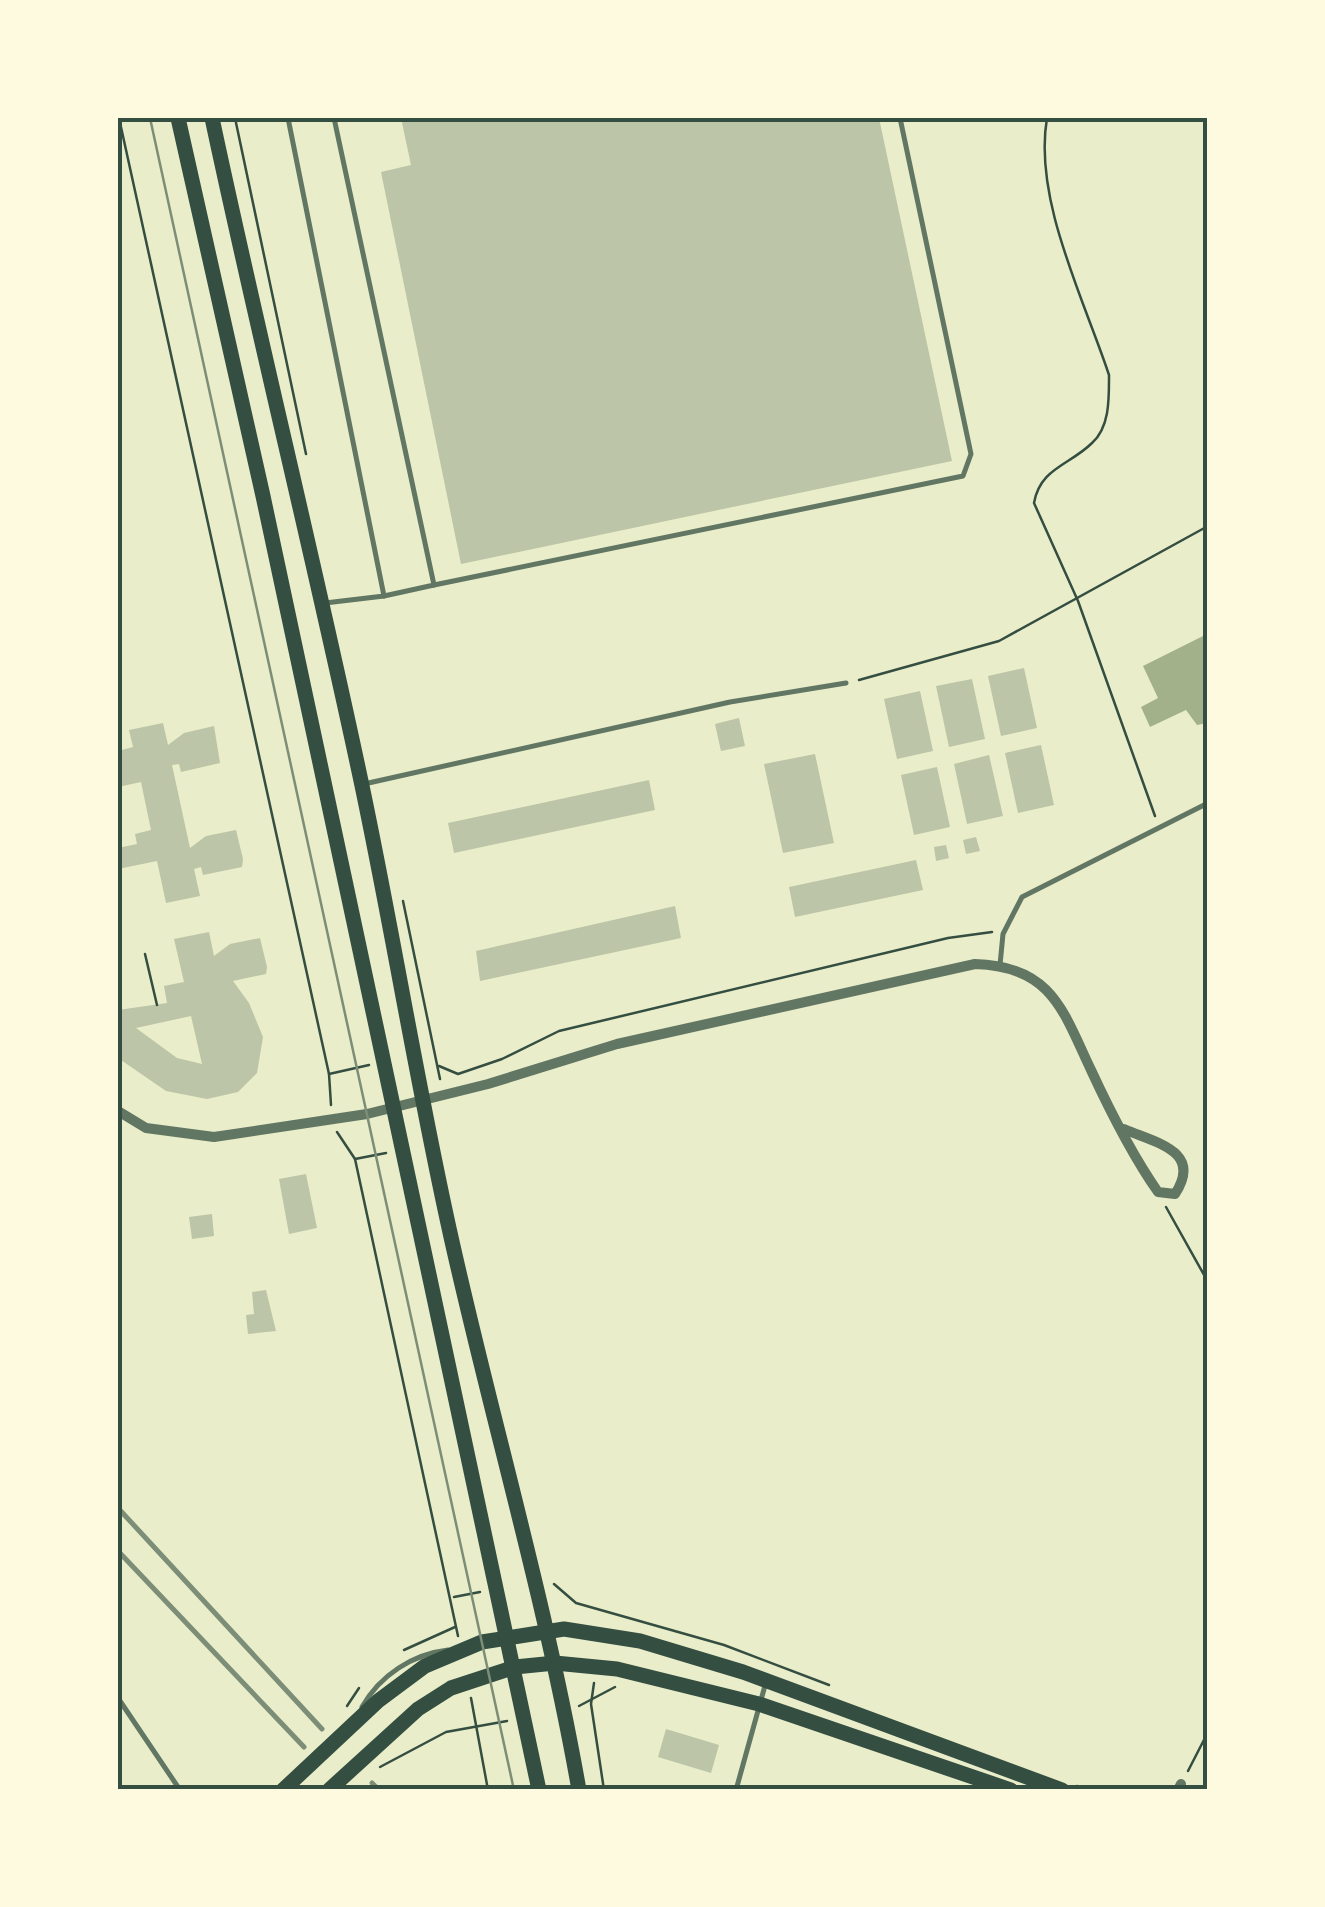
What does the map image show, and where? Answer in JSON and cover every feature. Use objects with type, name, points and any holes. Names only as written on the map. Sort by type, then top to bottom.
[{"type":"main road","points":[[178,118],[394,1109],[490,1590],[508,1635],[539,1790]]},
{"type":"main road","points":[[212,118],[362,784],[422,1102],[479,1364],[502,1438],[547,1630],[578,1790]]},
{"type":"main road","points":[[286,1786],[404,1680],[462,1648],[508,1635],[547,1630],[614,1635],[766,1679],[1062,1790]]},
{"type":"main road","points":[[329,1790],[418,1709],[450,1688],[515,1667],[554,1663],[617,1669],[759,1704],[1011,1790]]},
{"type":"street","points":[[118,1111],[146,1128],[184,1136],[214,1137],[334,1119],[422,1102],[617,1044],[954,968],[1000,964],[1040,983],[1054,996],[1124,1129],[1137,1162],[1158,1192],[1175,1194],[1185,1179],[1185,1164],[1176,1152],[1124,1129]]},
{"type":"lane","points":[[288,118],[384,596]]},
{"type":"lane","points":[[334,118],[434,585]]},
{"type":"lane","points":[[322,604],[402,594],[963,476],[971,454],[900,118]]},
{"type":"lane","points":[[362,784],[730,702],[846,683]]},
{"type":"lane","points":[[1000,964],[1004,934],[1022,897],[1208,804]]},
{"type":"lane","points":[[736,1790],[766,1679]]},
{"type":"lane","points":[[118,1698],[180,1790]]},
{"type":"path","points":[[119,118],[328,1074],[334,1119],[341,1144],[355,1160],[456,1626]]},
{"type":"path","points":[[1046,118],[1046,161],[1054,210],[1109,375],[1109,402],[1094,442],[1050,472],[1036,487],[1034,504],[1078,601],[1159,827]]},
{"type":"path","points":[[846,683],[998,640],[1078,601],[1208,526]]},
{"type":"path","points":[[438,1065],[458,1074],[502,1060],[560,1031],[984,930],[1004,934]]},
{"type":"path","points":[[146,954],[158,1005]]},
{"type":"path","points":[[1158,1192],[1208,1282]]},
{"type":"path","points":[[451,1598],[490,1590]]},
{"type":"path","points":[[591,1704],[604,1790]]},
{"type":"path","points":[[381,1766],[446,1732],[506,1721]]},
{"type":"path","points":[[476,1726],[488,1790]]},
{"type":"path","points":[[1180,1787],[1208,1732]]},
{"type":"shaded area","points":[[1207,634],[1207,723],[1197,725],[1186,710],[1150,727],[1141,707],[1158,698],[1143,666]]},
{"type":"building","points":[[401,118],[879,118],[952,461],[461,564],[381,172],[411,165]]},
{"type":"building","points":[[1024,668],[1037,728],[1001,736],[988,676]]},
{"type":"building","points":[[972,679],[985,739],[949,747],[936,686]]},
{"type":"building","points":[[920,691],[933,751],[897,759],[884,699]]},
{"type":"building","points":[[739,718],[745,746],[721,751],[715,724]]},
{"type":"building","points":[[163,723],[168,745],[184,733],[214,726],[220,763],[181,772],[179,764],[172,765],[190,848],[206,836],[236,830],[243,859],[242,867],[203,875],[201,867],[194,869],[200,896],[166,903],[157,861],[118,869],[118,848],[137,844],[135,834],[151,830],[141,782],[118,787],[118,751],[133,747],[129,730]]},
{"type":"building","points":[[1041,745],[1054,805],[1018,813],[1005,753]]},
{"type":"building","points":[[815,754],[834,843],[783,853],[764,764]]},
{"type":"building","points":[[989,755],[1003,816],[967,824],[954,764]]},
{"type":"building","points":[[937,767],[950,827],[914,835],[901,775]]},
{"type":"building","points":[[649,780],[655,810],[454,853],[448,823]]},
{"type":"building","points":[[976,837],[980,851],[966,854],[963,840]]},
{"type":"building","points":[[946,845],[949,858],[936,861],[934,847]]},
{"type":"building","points":[[916,860],[923,890],[795,917],[789,887]]},
{"type":"building","points":[[675,906],[681,938],[480,981],[476,951]]},
{"type":"building","points":[[209,932],[214,956],[230,944],[260,938],[266,974],[233,981],[249,1003],[263,1037],[257,1073],[238,1092],[207,1099],[166,1091],[118,1058],[118,1010],[167,1003],[164,986],[184,982],[174,939]],"holes":[[[191,1016],[202,1064],[177,1058],[136,1028]]]},
{"type":"building","points":[[306,1174],[317,1228],[289,1234],[279,1179]]},
{"type":"building","points":[[212,1214],[214,1236],[192,1239],[189,1217]]},
{"type":"building","points":[[266,1290],[276,1331],[248,1334],[246,1315],[254,1314],[252,1292]]},
{"type":"building","points":[[666,1729],[719,1745],[711,1773],[658,1757]]},
{"type":"tram line","points":[[150,118],[514,1790]]},
{"type":"railway","points":[[118,1508],[322,1729]]},
{"type":"railway","points":[[118,1551],[304,1747]]},
{"type":"railway","points":[[372,1783],[379,1790]]}]
